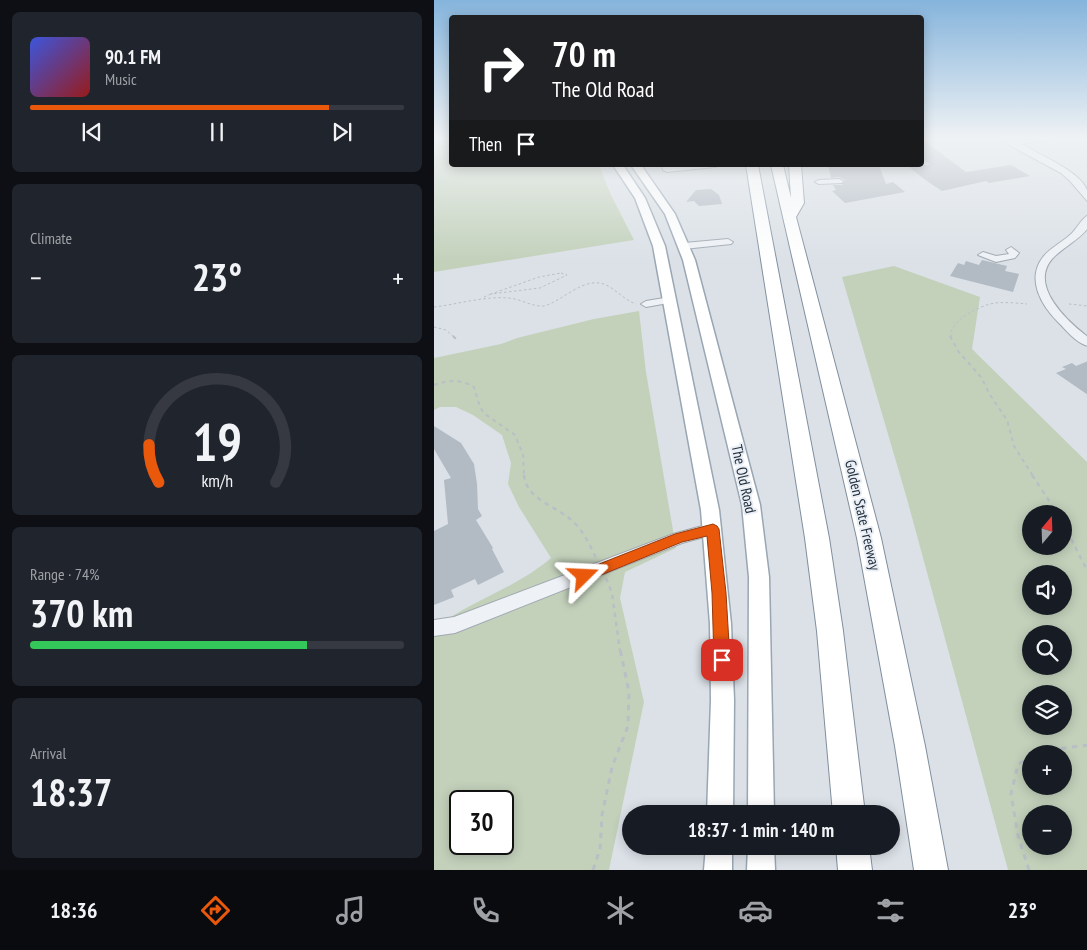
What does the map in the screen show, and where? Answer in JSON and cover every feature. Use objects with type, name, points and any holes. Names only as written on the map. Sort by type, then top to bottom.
[{"type":"highway","points":[[748,180],[756,190]]},
{"type":"highway","points":[[754,180],[817,538],[830,631],[848,805]]},
{"type":"highway","name":"Golden State Freeway","points":[[780,180],[869,538],[908,736],[931,870]]},
{"type":"highway","points":[[790,218],[798,202],[796,180]]},
{"type":"highway","points":[[853,855],[855,870]]},
{"type":"main road","points":[[628,180],[640,198],[650,219],[659,246],[713,529],[720,613],[722,675],[720,805]]},
{"type":"main road","name":"The Old Road","points":[[646,180],[670,214],[689,260],[731,421],[753,522],[759,577],[761,805]]},
{"type":"main road","points":[[718,870],[719,855]]},
{"type":"main road","points":[[761,855],[761,870]]},
{"type":"street","points":[[1073,180],[1087,200]]},
{"type":"street","points":[[819,182],[839,181]]},
{"type":"street","points":[[1087,221],[1078,234],[1047,259],[1043,265],[1040,280],[1046,300],[1055,313],[1087,343]]},
{"type":"street","points":[[684,246],[728,242]]},
{"type":"street","points":[[983,255],[1005,259],[1012,256],[1014,253],[1011,250]]},
{"type":"street","points":[[646,304],[670,300]]},
{"type":"street","points":[[434,628],[455,625],[679,538],[713,529]]},
{"type":"path","points":[[482,298],[491,294],[519,283],[557,274],[566,275],[556,282],[529,290],[491,294]]},
{"type":"path","points":[[434,307],[482,298],[516,299],[536,306],[545,306],[584,286],[597,283],[610,287],[627,302],[646,304]]},
{"type":"path","points":[[1027,304],[996,303],[988,305],[960,320],[953,326],[950,334],[952,343],[982,378],[991,397],[1002,411],[1009,424],[1010,438],[1014,446],[1052,505]]},
{"type":"path","points":[[1069,304],[1087,306]]},
{"type":"path","points":[[434,327],[446,330],[457,340]]},
{"type":"path","points":[[434,385],[460,380],[474,387],[480,407],[485,414],[515,435],[523,455],[526,483],[542,502],[564,513],[581,530],[602,569],[612,593],[621,658],[629,692],[628,726],[612,767],[602,815],[600,849],[593,870]]},
{"type":"path","points":[[1072,542],[1087,572]]},
{"type":"path","points":[[1072,746],[1087,744]]},
{"type":"path","points":[[1022,762],[1018,764],[1011,794],[1018,836],[1029,870]]},
{"type":"green space","points":[[434,180],[605,180],[634,240],[434,272]]},
{"type":"green space","points":[[894,266],[980,297],[972,349],[1087,462],[1087,870],[1008,870],[907,499],[842,277]]},
{"type":"green space","points":[[639,311],[646,372],[676,548],[625,572],[620,598],[644,702],[609,870],[434,870],[434,628],[448,618],[523,578],[551,558],[519,507],[508,484],[511,463],[502,435],[473,415],[456,407],[440,407],[434,410],[434,358],[501,344],[517,338],[594,319]]},
{"type":"building","points":[[845,180],[884,180],[886,184],[893,182],[905,192],[845,203],[832,191],[836,190],[833,185],[842,185]]},
{"type":"building","points":[[925,180],[1009,180],[989,183],[986,181],[942,191]]},
{"type":"building","points":[[711,189],[719,195],[722,204],[699,206],[694,201],[686,202],[696,190]]},
{"type":"building","points":[[982,260],[1007,266],[1005,271],[1019,274],[1013,292],[950,276],[958,263],[964,265],[966,261],[979,265]]},
{"type":"building","points":[[1088,361],[1088,395],[1056,373],[1066,369],[1062,367],[1072,363],[1076,366]]},
{"type":"building","points":[[434,426],[461,443],[474,464],[478,509],[482,516],[476,520],[493,548],[504,572],[478,585],[475,579],[451,590],[454,597],[434,605],[434,531],[448,524],[444,480],[451,478],[434,449]]},
{"type":"route","points":[[584,576],[679,538],[713,529],[719,593],[722,660]]}]
